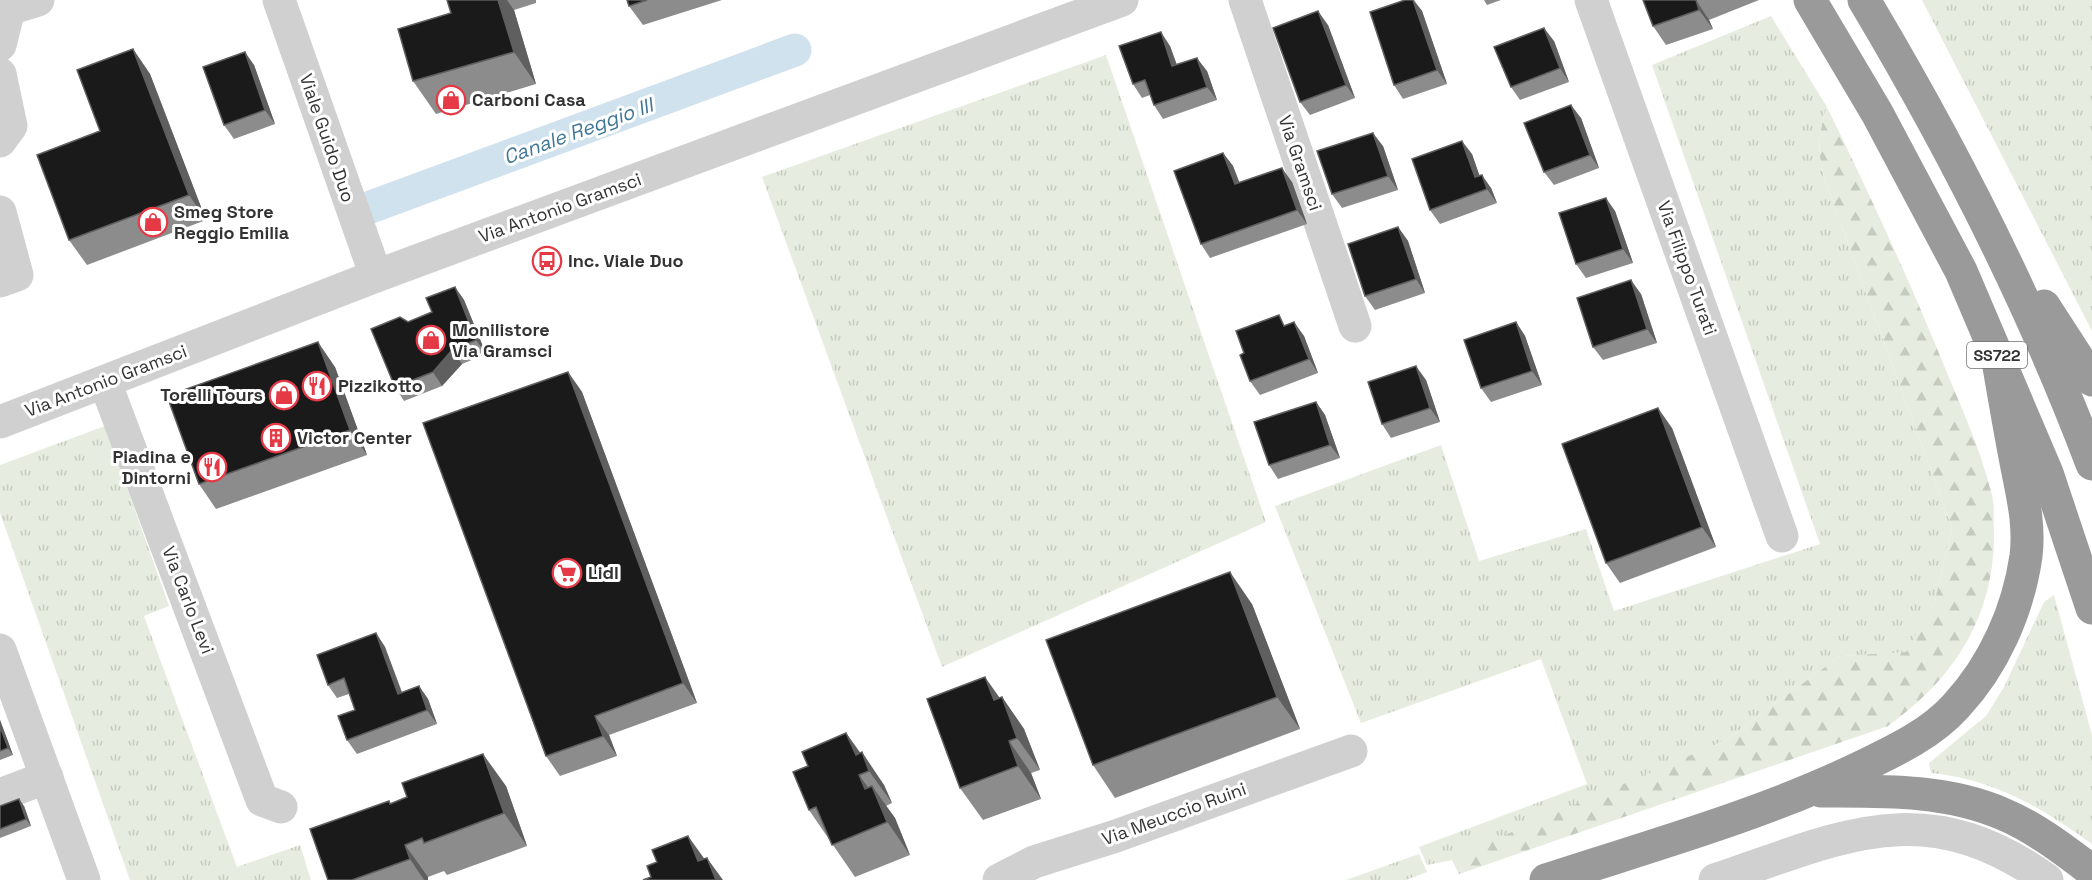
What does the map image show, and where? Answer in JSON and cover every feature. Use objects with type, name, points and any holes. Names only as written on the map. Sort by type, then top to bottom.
[{"type":"highway","name":"SS722","points":[[1810,0],[1877,113],[1961,271],[2047,473],[2092,608]]},
{"type":"highway","name":"SS722","points":[[1864,0],[1924,99],[1999,244],[2073,414],[2092,464]]},
{"type":"highway","points":[[1999,244],[2059,328],[2092,380]]},
{"type":"highway","points":[[1546,880],[1810,792],[1897,750],[1931,729],[1955,707],[1978,680],[2002,636],[2020,584],[2026,555],[2025,495],[2016,465],[1997,355]]},
{"type":"highway","points":[[1810,792],[1887,790],[1951,798],[2002,813],[2049,839],[2092,871]]},
{"type":"street","points":[[0,45],[9,9],[38,0]]},
{"type":"street","name":"Viale Guido Duo","points":[[279,0],[376,276]]},
{"type":"street","name":"Via Antonio Gramsci","points":[[0,422],[376,276],[1122,0]]},
{"type":"street","name":"Via Gramsci","points":[[1245,0],[1355,326]]},
{"type":"street","name":"Via Filippo Turati","points":[[1591,0],[1782,537]]},
{"type":"street","points":[[0,74],[11,126],[0,141]]},
{"type":"street","points":[[0,212],[17,275],[0,282]]},
{"type":"street","name":"Via Carlo Levi","points":[[105,382],[262,800],[280,807]]},
{"type":"street","points":[[0,650],[84,880]]},
{"type":"street","name":"Via Meuccio Ruini","points":[[999,880],[1034,862],[1116,836],[1351,751]]},
{"type":"street","points":[[0,795],[47,777]]},
{"type":"street","points":[[1715,880],[1851,834],[1890,828],[1931,830],[1977,842],[2020,860],[2047,880]]},
{"type":"green space","points":[[1922,0],[2092,0],[2092,331]]},
{"type":"green space","points":[[1771,16],[1827,107],[1819,145],[1826,183],[1952,528],[1935,601],[1906,653],[1840,656],[1726,740],[1452,860],[1427,865],[1419,847],[1587,784],[1541,659],[1361,723],[1275,506],[1441,445],[1479,561],[1586,529],[1614,611],[1820,544],[1652,65]]},
{"type":"green space","points":[[1106,55],[1266,522],[942,667],[762,177]]},
{"type":"green space","points":[[1827,107],[1912,289],[1968,422],[1987,477],[1992,495],[1994,531],[1987,591],[1979,617],[1951,666],[1912,707],[1888,726],[1459,874],[1452,860],[1463,853],[1726,740],[1840,656],[1906,652],[1935,601],[1952,528],[1826,183],[1819,145]]},
{"type":"green space","points":[[105,426],[169,606],[144,616],[237,867],[300,845],[311,880],[130,880],[0,513],[0,465]]},
{"type":"green space","points":[[2054,595],[2092,735],[2092,844],[2036,807],[2016,797],[1954,776],[1931,773],[1929,763],[1986,716],[2004,687],[2044,602]]},
{"type":"green space","points":[[1419,854],[1427,872],[1406,880],[1346,880]]},
{"type":"building","points":[[447,0],[498,0],[514,52],[413,81],[398,29],[451,13]]},
{"type":"building","points":[[627,0],[647,0],[629,6]]},
{"type":"building","points":[[1405,0],[1413,0],[1437,70],[1394,85],[1370,12]]},
{"type":"building","points":[[1643,0],[1696,0],[1699,10],[1653,26]]},
{"type":"building","points":[[1318,11],[1346,85],[1300,102],[1273,28]]},
{"type":"building","points":[[1544,28],[1560,68],[1511,87],[1494,47]]},
{"type":"building","points":[[1161,32],[1172,66],[1197,58],[1207,87],[1154,105],[1145,80],[1133,84],[1119,46]]},
{"type":"building","points":[[133,49],[189,195],[69,240],[37,155],[100,131],[77,70]]},
{"type":"building","points":[[245,52],[265,110],[224,125],[203,67]]},
{"type":"building","points":[[1571,105],[1590,155],[1544,172],[1524,123]]},
{"type":"building","points":[[1373,133],[1388,176],[1332,194],[1317,151]]},
{"type":"building","points":[[1462,141],[1475,177],[1482,175],[1487,189],[1430,210],[1412,159]]},
{"type":"building","points":[[1223,153],[1235,184],[1282,168],[1297,210],[1201,244],[1174,171]]},
{"type":"building","points":[[1606,198],[1623,249],[1576,264],[1559,213]]},
{"type":"building","points":[[1398,227],[1416,279],[1365,296],[1348,244]]},
{"type":"building","points":[[1631,280],[1647,329],[1593,347],[1577,298]]},
{"type":"building","points":[[455,287],[476,340],[452,350],[433,372],[395,387],[371,329],[400,317],[408,322],[432,312],[426,298]]},
{"type":"building","points":[[1279,315],[1284,326],[1294,322],[1309,359],[1250,381],[1240,355],[1244,353],[1236,331]]},
{"type":"building","points":[[1516,322],[1532,371],[1481,388],[1464,340]]},
{"type":"building","name":"Victor Center","points":[[318,342],[350,430],[199,484],[167,396]]},
{"type":"building","points":[[1416,366],[1430,408],[1382,424],[1368,382]]},
{"type":"building","name":"Lidl","points":[[568,372],[683,683],[595,716],[603,736],[546,756],[423,423]]},
{"type":"building","points":[[1316,402],[1330,445],[1269,465],[1254,422]]},
{"type":"building","points":[[1658,408],[1702,527],[1606,563],[1562,444]]},
{"type":"building","points":[[1230,572],[1277,697],[1093,765],[1046,640]]},
{"type":"building","points":[[376,633],[398,694],[419,686],[427,710],[347,740],[338,716],[355,710],[344,678],[328,685],[317,655]]},
{"type":"building","points":[[985,677],[994,700],[1002,697],[1017,738],[1009,741],[1018,766],[960,788],[927,699]]},
{"type":"building","points":[[0,726],[8,748],[0,751]]},
{"type":"building","points":[[846,733],[856,755],[862,752],[869,771],[859,775],[865,789],[872,786],[887,822],[832,845],[816,807],[809,810],[793,772],[808,766],[802,752]]},
{"type":"building","points":[[483,754],[504,813],[424,843],[422,838],[405,845],[410,859],[352,880],[328,880],[310,829],[389,801],[390,804],[407,797],[402,783]]},
{"type":"building","points":[[19,799],[26,819],[0,829],[0,806]]},
{"type":"building","points":[[688,836],[698,861],[707,858],[716,880],[643,880],[651,877],[647,866],[657,862],[652,850]]},
{"type":"waterway","name":"Canale Reggio III","points":[[360,211],[795,50]]},
{"type":"place","name":"Carboni Casa","points":[[451,100]]},
{"type":"place","name":"Smeg Store Reggio Emilia","points":[[153,222]]},
{"type":"place","name":"Inc. Viale Duo","points":[[547,261]]},
{"type":"place","name":"Monilistore Via Gramsci","points":[[431,340]]},
{"type":"place","name":"Pizzikotto","points":[[317,386]]},
{"type":"place","name":"Torelli Tours","points":[[284,395]]},
{"type":"place","name":"Victor Center","points":[[276,438]]},
{"type":"place","name":"Piadina e Dintorni","points":[[212,467]]},
{"type":"place","name":"Lidl","points":[[567,573]]}]
